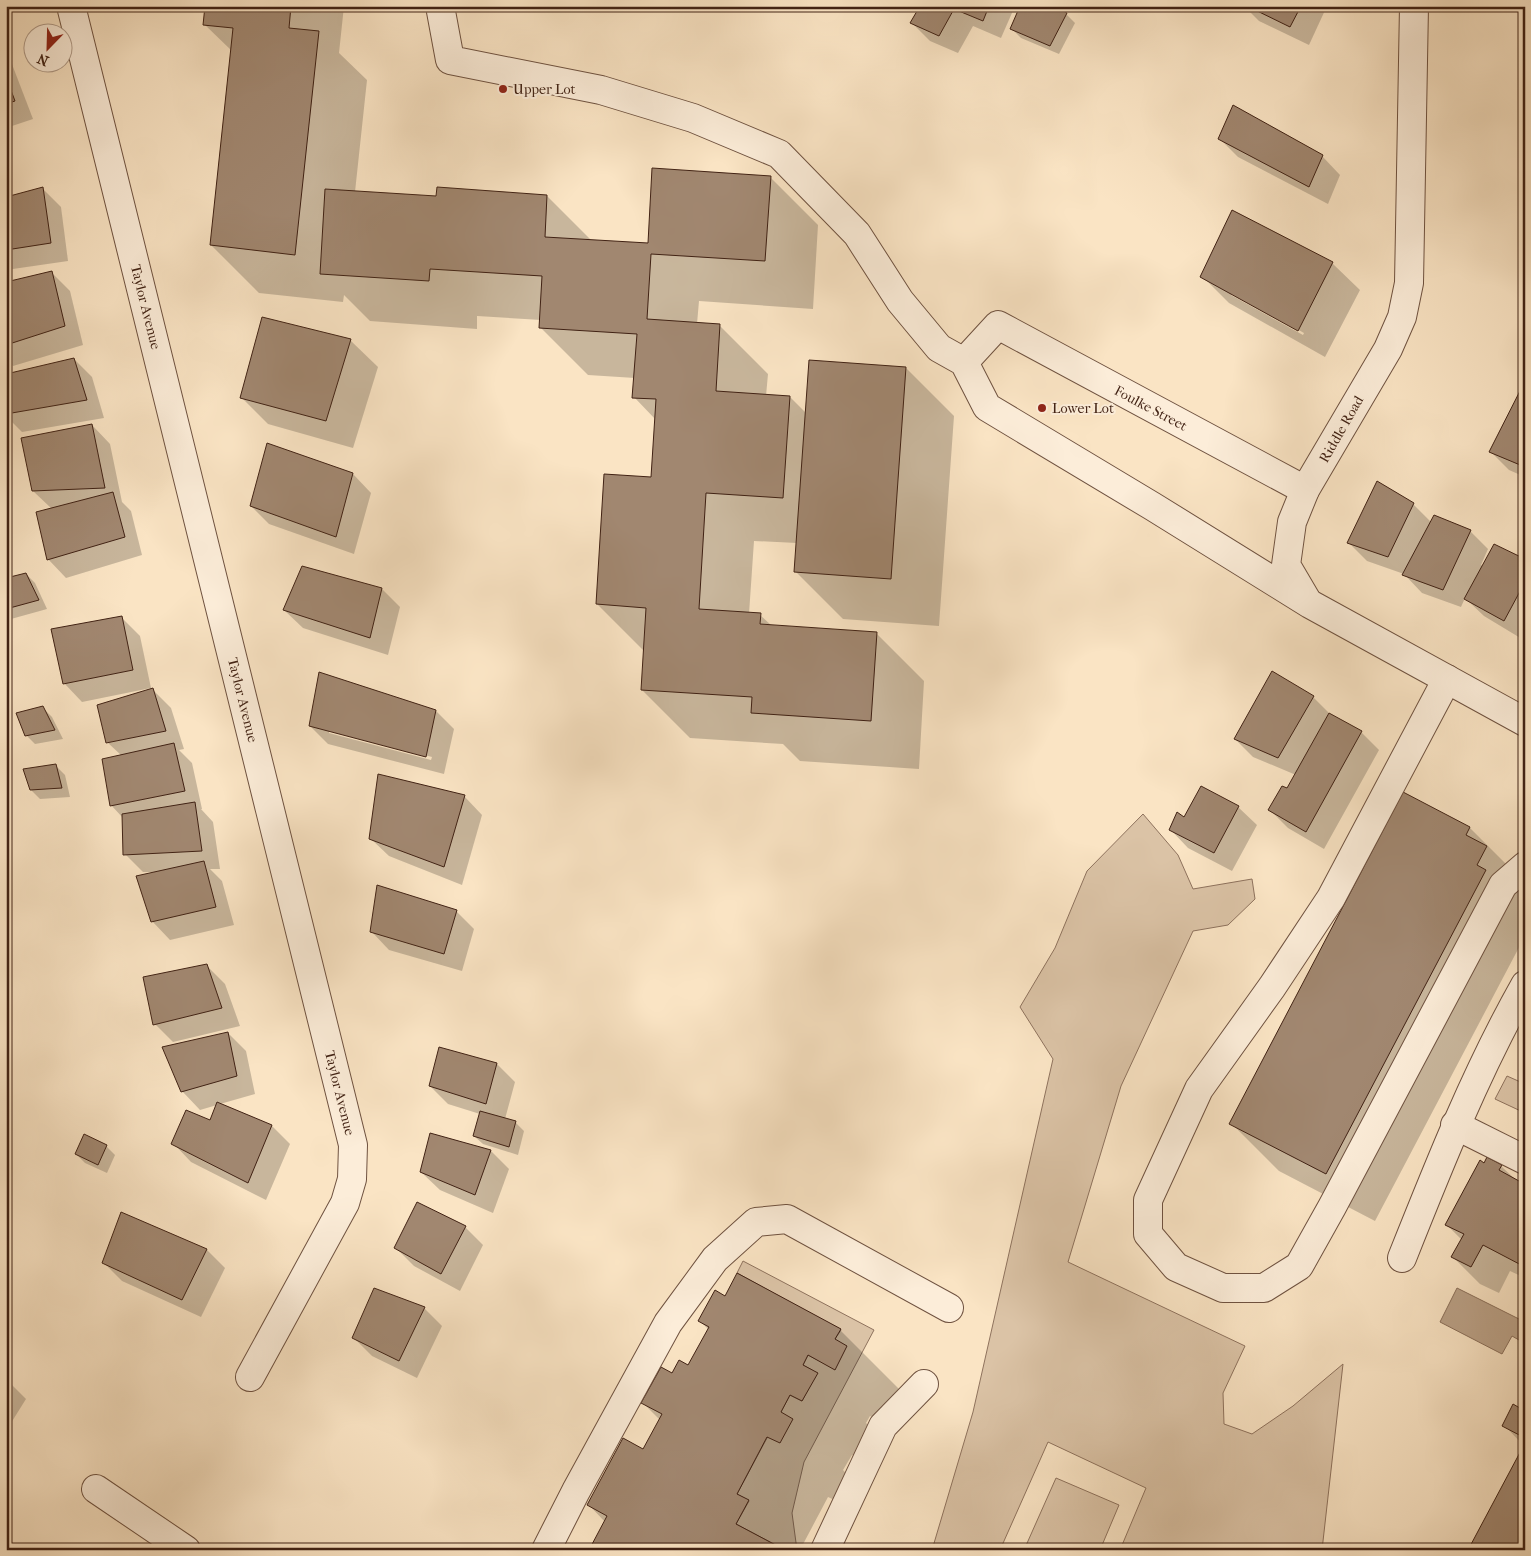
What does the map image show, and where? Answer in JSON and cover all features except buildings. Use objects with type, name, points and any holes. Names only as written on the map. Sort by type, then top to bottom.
[{"type":"street","name":"Taylor Avenue","points":[[70,6],[353,1145],[352,1179],[345,1203],[250,1377]]},
{"type":"street","points":[[440,6],[450,60],[601,90],[693,118],[779,154],[857,234],[900,301],[939,348],[964,362],[987,408],[1152,506],[1310,604]]},
{"type":"street","name":"Riddle Road","points":[[1414,6],[1409,283],[1402,317],[1388,349],[1305,490],[1292,522],[1286,565],[1310,604],[1525,722]]},
{"type":"street","name":"Foulke Street","points":[[964,362],[998,325],[1305,490]]},
{"type":"street","points":[[1447,679],[1331,898],[1272,987],[1199,1089],[1148,1200],[1148,1234],[1176,1267],[1223,1288],[1264,1288],[1299,1266],[1503,885],[1525,866]]},
{"type":"street","points":[[1402,1258],[1455,1125],[1504,1022],[1525,985]]},
{"type":"street","points":[[1455,1125],[1525,1160]]},
{"type":"street","points":[[546,1550],[668,1323],[715,1259],[756,1222],[787,1219],[949,1308]]},
{"type":"street","points":[[825,1550],[883,1426],[924,1384]]},
{"type":"street","points":[[96,1489],[186,1550]]},
{"type":"shaded area","points":[[1143,814],[1178,855],[1193,889],[1252,879],[1255,899],[1228,925],[1193,931],[1121,1086],[1068,1262],[1245,1346],[1223,1393],[1224,1424],[1252,1434],[1293,1406],[1343,1364],[1322,1550],[1120,1550],[1146,1488],[1048,1442],[1000,1550],[932,1550],[973,1412],[1053,1059],[1020,1007],[1055,948],[1087,871]]},
{"type":"shaded area","points":[[1507,1076],[1525,1084],[1525,1113],[1495,1099]]},
{"type":"shaded area","points":[[743,1261],[874,1330],[804,1462],[792,1513],[797,1550],[785,1550],[736,1524],[749,1501],[737,1494],[790,1395],[802,1401],[817,1373],[803,1365],[808,1355],[835,1369],[835,1339],[841,1330],[737,1273]]},
{"type":"shaded area","points":[[1457,1288],[1525,1322],[1525,1329],[1519,1340],[1512,1336],[1502,1354],[1440,1322]]},
{"type":"shaded area","points":[[1056,1478],[1119,1505],[1100,1550],[1024,1550]]},
{"type":"place","name":"Upper Lot","points":[[503,89]]},
{"type":"place","name":"Lower Lot","points":[[1042,408]]}]
